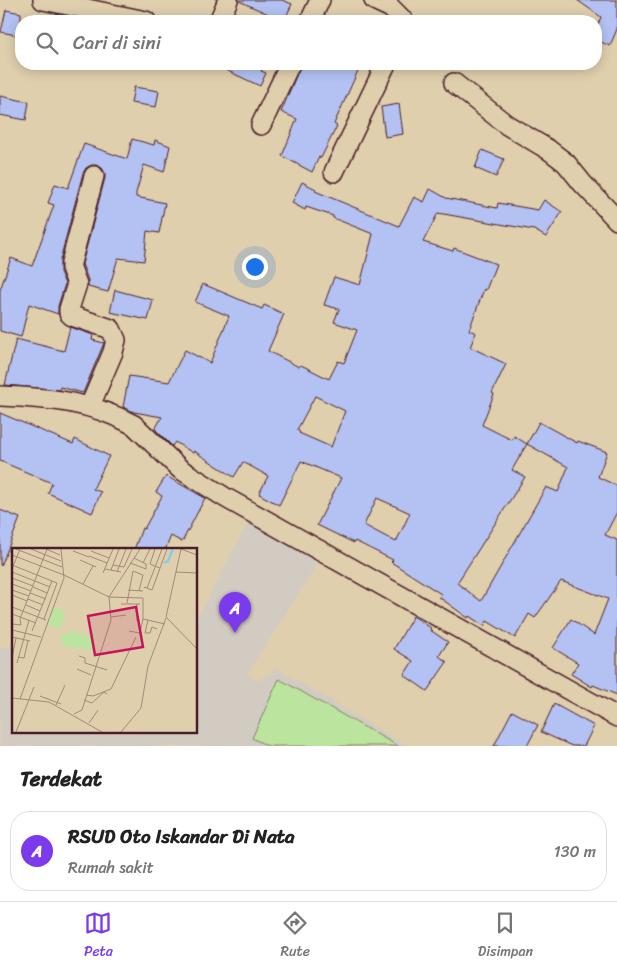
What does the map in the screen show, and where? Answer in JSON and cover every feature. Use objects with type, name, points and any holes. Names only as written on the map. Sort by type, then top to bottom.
[{"type":"street","points":[[43,0],[117,15]]},
{"type":"street","points":[[222,15],[228,0]]},
{"type":"street","points":[[313,15],[320,0]]},
{"type":"street","points":[[374,0],[391,8],[398,15]]},
{"type":"street","points":[[261,125],[287,70]]},
{"type":"street","points":[[334,172],[383,70]]},
{"type":"street","points":[[454,83],[508,125],[549,150],[566,163],[582,184],[617,220]]},
{"type":"street","points":[[90,406],[113,352],[116,340],[112,329],[72,316],[68,309],[77,284],[71,263],[94,176]]},
{"type":"street","points":[[0,396],[49,398],[90,406],[134,425],[180,469],[226,498],[617,717]]},
{"type":"shaded area","points":[[250,519],[321,559],[247,674],[258,681],[276,668],[407,746],[0,746],[0,647],[12,647],[12,734],[198,734],[198,616]]},
{"type":"green space","points":[[279,679],[398,746],[268,746],[252,738]]},
{"type":"building","points":[[282,0],[292,4],[287,15],[270,15],[239,1]]},
{"type":"building","points":[[577,0],[617,0],[617,29],[610,46],[602,43],[602,15],[598,15]]},
{"type":"building","points":[[6,10],[21,13],[21,15],[15,15],[15,35],[1,32]]},
{"type":"building","points":[[226,70],[261,70],[266,73],[260,86]]},
{"type":"building","points":[[298,70],[358,70],[334,124],[337,126],[312,172],[282,156],[297,119],[281,112]]},
{"type":"building","points":[[134,87],[159,91],[156,107],[131,103]]},
{"type":"building","points":[[0,96],[29,102],[26,120],[0,115]]},
{"type":"building","points":[[399,104],[403,134],[385,137],[381,107]]},
{"type":"building","points":[[132,139],[154,145],[155,140],[170,146],[164,172],[144,165],[136,193],[136,197],[165,203],[159,233],[147,231],[144,261],[118,258],[108,292],[88,287],[88,280],[82,264],[105,178],[102,168],[91,165],[83,173],[60,260],[60,272],[65,284],[58,306],[58,314],[29,304],[21,337],[0,331],[0,290],[11,258],[32,266],[54,205],[48,203],[55,184],[68,188],[84,144],[127,159]]},
{"type":"building","points":[[482,150],[504,159],[496,177],[475,168]]},
{"type":"building","points":[[302,182],[316,189],[315,191],[399,226],[414,197],[424,202],[430,189],[446,198],[497,208],[498,203],[538,210],[544,200],[562,212],[546,237],[534,230],[438,213],[423,242],[453,251],[454,248],[496,264],[486,290],[484,289],[469,330],[476,333],[470,347],[506,364],[492,393],[494,394],[482,425],[512,440],[514,436],[527,444],[539,422],[577,443],[578,441],[607,452],[598,477],[617,486],[617,512],[605,535],[617,540],[617,695],[593,685],[592,687],[571,674],[578,663],[553,648],[571,619],[594,635],[608,599],[561,581],[535,618],[529,614],[515,638],[487,621],[484,626],[469,616],[468,618],[439,597],[441,594],[391,562],[393,560],[317,525],[341,478],[301,461],[279,505],[259,494],[268,476],[243,462],[234,477],[194,451],[193,453],[175,442],[172,446],[155,429],[162,417],[134,412],[123,407],[129,376],[169,382],[185,350],[210,363],[229,316],[195,302],[203,284],[262,309],[264,305],[284,314],[268,351],[299,367],[301,365],[329,379],[338,361],[344,363],[357,330],[334,322],[339,309],[324,305],[334,277],[360,285],[373,234],[333,218],[333,216],[306,207],[305,210],[292,203]],"holes":[[[315,396],[345,411],[331,447],[299,433],[297,430]],[[527,444],[568,467],[558,492],[546,487],[481,601],[457,583],[525,477],[512,470]],[[377,498],[410,513],[396,542],[364,525]]]},
{"type":"building","points":[[115,290],[153,300],[148,320],[110,312]]},
{"type":"building","points":[[70,327],[93,335],[92,340],[104,343],[83,393],[60,387],[60,390],[5,385],[16,339],[64,351]]},
{"type":"building","points":[[0,413],[73,444],[75,439],[109,456],[93,489],[101,492],[92,513],[48,493],[52,483],[0,461]]},
{"type":"building","points":[[166,476],[205,498],[182,542],[171,536],[166,548],[135,548],[142,528],[144,529],[162,496],[156,492]]},
{"type":"building","points":[[0,510],[20,518],[1,566],[0,565]]},
{"type":"building","points":[[413,616],[448,642],[439,656],[447,662],[427,691],[404,675],[413,661],[394,649]]},
{"type":"building","points":[[554,704],[594,726],[584,746],[572,746],[541,732]]},
{"type":"building","points":[[512,711],[538,725],[527,746],[494,746]]},
{"type":"place","name":"RSUD Oto Iskandar Di Nata","points":[[235,633]]}]
